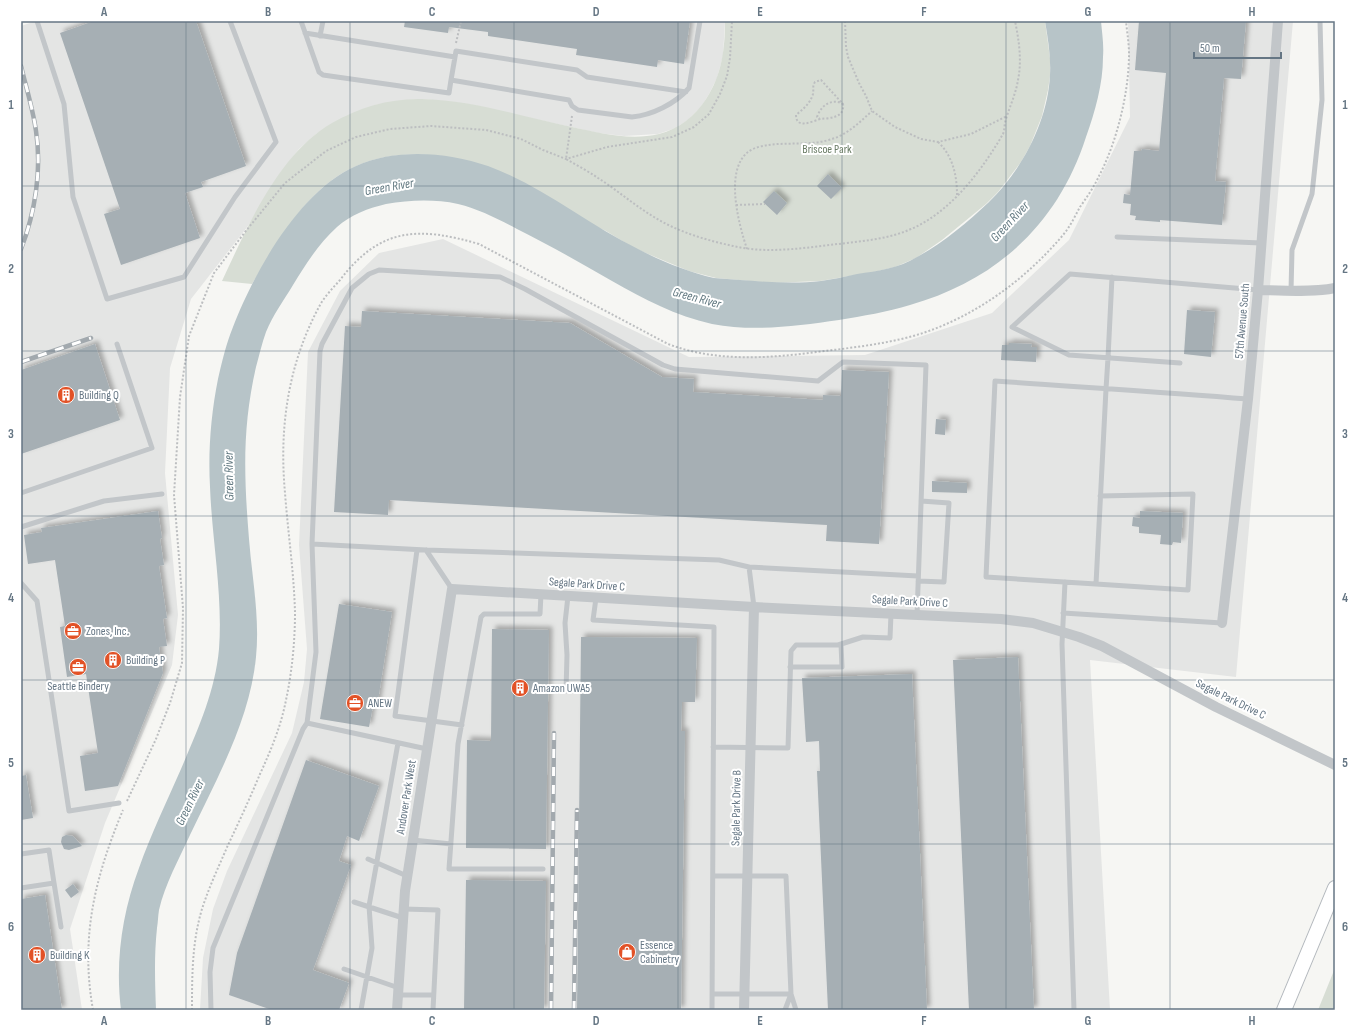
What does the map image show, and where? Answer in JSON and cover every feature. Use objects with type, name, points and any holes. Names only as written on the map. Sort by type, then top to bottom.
[{"type":"main road","points":[[1284,1010],[1335,888]]},
{"type":"street","name":"57th Avenue South","points":[[1222,623],[1248,399],[1262,243],[1278,21]]},
{"type":"street","points":[[1258,290],[1291,291],[1327,290],[1335,288]]},
{"type":"street","name":"Andover Park West","points":[[397,1010],[407,876],[452,589]]},
{"type":"street","name":"Segale Park Drive C","points":[[452,589],[754,607],[1001,619],[1033,623],[1080,637],[1102,646],[1216,707],[1335,765]]},
{"type":"street","name":"Segale Park Drive B","points":[[744,1010],[754,607]]},
{"type":"lane","points":[[37,21],[64,104],[72,196],[107,299],[184,277],[235,197],[276,142],[230,21]]},
{"type":"lane","points":[[301,21],[319,72],[323,75],[449,94],[456,51],[577,70],[587,77],[686,92]]},
{"type":"lane","points":[[320,36],[323,21]]},
{"type":"lane","points":[[451,80],[569,100],[573,107],[578,110],[632,117],[640,116],[670,104],[689,88],[700,21]]},
{"type":"lane","points":[[1291,291],[1292,250],[1312,194],[1322,100],[1320,21]]},
{"type":"lane","points":[[306,34],[454,57]]},
{"type":"lane","points":[[1118,237],[1262,243]]},
{"type":"lane","points":[[211,1010],[210,972],[213,948],[307,723],[316,652],[312,544],[320,351],[322,344],[352,288],[369,274],[379,270],[500,277],[525,289],[664,365],[675,369],[818,381],[843,362],[926,365],[917,615]]},
{"type":"lane","points":[[1180,363],[1069,355],[1012,326],[1070,274],[1258,290]]},
{"type":"lane","points":[[1096,584],[1112,278]]},
{"type":"lane","points":[[21,493],[152,448],[117,344]]},
{"type":"lane","points":[[1100,496],[1193,494],[1188,590],[986,577],[995,381],[1248,399]]},
{"type":"lane","points":[[21,527],[104,501],[162,494]]},
{"type":"lane","points":[[312,544],[417,550],[719,560],[749,567],[918,578],[944,582],[949,503],[921,502]]},
{"type":"lane","points":[[417,550],[395,716],[462,725]]},
{"type":"lane","points":[[426,550],[452,589]]},
{"type":"lane","points":[[749,567],[754,607]]},
{"type":"lane","points":[[1065,582],[1062,632],[1074,1010]]},
{"type":"lane","points":[[21,583],[37,601],[69,811],[119,803]]},
{"type":"lane","points":[[540,594],[540,614],[484,614],[481,617],[458,744],[449,869],[543,869]]},
{"type":"lane","points":[[566,691],[567,655],[565,623],[568,596]]},
{"type":"lane","points":[[596,598],[593,620],[714,627],[712,1010]]},
{"type":"lane","points":[[713,747],[788,748],[791,651],[796,646],[841,644],[863,637],[890,638],[891,614]]},
{"type":"lane","points":[[1063,614],[1222,623]]},
{"type":"lane","points":[[790,667],[842,667],[841,644]]},
{"type":"lane","points":[[307,723],[427,749]]},
{"type":"lane","points":[[361,1010],[372,948],[369,906],[398,743]]},
{"type":"lane","points":[[413,840],[451,844]]},
{"type":"lane","points":[[21,854],[49,850],[61,926]]},
{"type":"lane","points":[[368,859],[407,876]]},
{"type":"lane","points":[[713,876],[786,876],[791,994],[796,1010]]},
{"type":"lane","points":[[21,888],[54,883]]},
{"type":"lane","points":[[354,902],[404,914],[438,910],[432,995],[433,1010]]},
{"type":"lane","points":[[344,969],[399,991],[432,995]]},
{"type":"lane","points":[[712,994],[791,994]]},
{"type":"lane","points":[[785,1010],[791,994]]},
{"type":"path","points":[[454,57],[461,21]]},
{"type":"path","points":[[845,21],[846,47],[848,56],[872,112],[921,139],[938,142],[971,134],[1007,116]]},
{"type":"path","points":[[573,107],[566,159],[616,189],[634,205],[655,218],[690,234],[747,249],[772,250],[810,248],[857,242],[893,235],[912,229],[931,218],[957,195],[977,174],[990,157],[1003,133],[1018,80],[1020,55],[1018,32],[1015,21]]},
{"type":"path","points":[[192,1010],[192,959],[202,910],[214,876],[276,737],[286,701],[293,650],[295,615],[283,461],[286,414],[290,386],[297,357],[321,303],[348,268],[381,242],[407,234],[440,234],[480,244],[668,344],[685,351],[707,355],[768,357],[806,354],[886,342],[922,333],[970,312],[996,295],[1023,276],[1064,234],[1099,176],[1111,148],[1126,88],[1129,54],[1126,21]]},
{"type":"path","points":[[821,80],[844,104],[844,109],[842,114],[820,119],[802,124],[798,122],[796,115],[810,102],[813,94],[813,84],[821,80]]},
{"type":"path","points":[[820,119],[817,117],[825,105],[832,101],[838,101],[844,104]]},
{"type":"path","points":[[747,249],[740,226],[736,205],[736,177],[742,159],[749,152],[768,145],[812,143],[833,139],[844,134],[872,112]]},
{"type":"path","points":[[938,142],[944,148],[954,168],[957,195]]},
{"type":"path","points":[[736,205],[765,204]]},
{"type":"shaded area","points":[[36,21],[725,21],[723,56],[717,78],[709,94],[701,107],[689,119],[676,128],[658,134],[624,136],[598,133],[468,104],[424,99],[376,105],[346,116],[316,134],[299,149],[282,171],[248,226],[191,299],[170,368],[165,473],[178,615],[172,665],[105,823],[70,929],[82,1010],[21,1010],[21,26]]},
{"type":"shaded area","points":[[1128,21],[1293,21],[1236,677],[1090,660],[1110,1010],[200,1010],[203,958],[213,909],[227,871],[292,733],[304,682],[307,649],[299,545],[308,352],[340,291],[379,253],[443,239],[689,357],[865,355],[992,313],[1069,240],[1130,117]]},
{"type":"green space","name":"Briscoe Park","points":[[725,21],[1045,21],[1050,58],[1050,76],[1042,116],[1030,146],[1021,162],[998,192],[986,204],[942,240],[916,258],[895,267],[874,272],[820,281],[771,283],[716,278],[689,271],[634,248],[606,231],[441,156],[405,155],[374,160],[348,170],[325,186],[305,205],[287,229],[252,284],[222,281],[242,238],[266,194],[280,173],[296,153],[313,137],[342,117],[364,108],[387,102],[411,99],[441,100],[460,102],[604,134],[637,137],[659,134],[673,129],[686,121],[697,111],[706,99],[716,80],[722,61]]},
{"type":"green space","points":[[1335,968],[1335,1010],[1318,1010]]},
{"type":"water","name":"Green River","points":[[1045,21],[1101,21],[1103,67],[1100,88],[1089,127],[1074,168],[1059,196],[1041,222],[1020,244],[997,264],[970,280],[941,294],[910,305],[857,317],[791,326],[744,328],[712,324],[673,312],[660,306],[496,218],[449,202],[413,201],[386,204],[366,210],[354,216],[342,223],[330,233],[308,262],[269,326],[256,367],[251,389],[246,432],[245,473],[257,642],[253,680],[247,703],[231,748],[173,872],[162,900],[159,912],[155,949],[156,1010],[121,1010],[119,974],[121,938],[128,902],[139,868],[159,818],[205,710],[217,665],[220,609],[211,507],[209,460],[218,379],[226,346],[253,282],[281,235],[298,213],[316,194],[335,178],[356,166],[371,160],[388,156],[405,154],[439,155],[472,161],[508,174],[546,194],[619,239],[665,262],[704,276],[791,283],[821,281],[873,272],[910,261],[946,239],[989,202],[1012,175],[1031,144],[1039,127],[1048,92],[1050,62]]},
{"type":"building","points":[[94,21],[196,21],[246,166],[201,182],[203,187],[185,193],[200,238],[121,265],[104,214],[120,209],[60,33]]},
{"type":"building","points":[[405,21],[450,21],[448,33],[404,27]]},
{"type":"building","points":[[450,21],[690,21],[684,64],[658,60],[657,67],[576,55],[577,49],[488,36],[488,32],[449,27]]},
{"type":"building","points":[[1139,21],[1246,21],[1241,79],[1224,78],[1215,181],[1226,182],[1222,225],[1160,220],[1160,222],[1135,220],[1136,216],[1130,215],[1131,204],[1123,203],[1124,194],[1130,195],[1134,151],[1141,151],[1142,149],[1159,151],[1166,73],[1135,70]]},
{"type":"building","points":[[828,174],[842,188],[831,199],[817,186]]},
{"type":"building","points":[[774,191],[787,203],[777,215],[763,202]]},
{"type":"building","points":[[1187,310],[1215,312],[1211,357],[1184,354]]},
{"type":"building","points":[[362,311],[570,323],[662,377],[694,379],[693,392],[823,400],[823,395],[841,396],[842,370],[889,372],[879,544],[826,541],[827,525],[389,500],[388,515],[334,512],[345,326],[361,327]]},
{"type":"building","points":[[1009,343],[1032,344],[1031,347],[1037,347],[1036,362],[1001,360],[1002,345],[1009,345]]},
{"type":"building","name":"Building Q","points":[[95,344],[120,420],[21,454],[21,370]]},
{"type":"building","points":[[936,419],[946,420],[945,435],[935,434]]},
{"type":"building","points":[[932,481],[967,483],[967,493],[932,492]]},
{"type":"building","name":"Building P","points":[[158,511],[164,565],[159,566],[167,618],[163,619],[167,646],[159,647],[163,673],[118,786],[85,791],[80,756],[98,753],[86,674],[67,677],[60,627],[65,626],[55,560],[28,564],[24,535],[42,532],[41,528]]},
{"type":"building","points":[[1140,511],[1183,513],[1181,543],[1173,542],[1172,545],[1160,544],[1161,535],[1139,533],[1139,527],[1132,526],[1133,517],[1140,518]]},
{"type":"building","points":[[339,604],[392,612],[377,707],[373,706],[369,727],[320,719]]},
{"type":"building","name":"Amazon UWA5","points":[[492,629],[549,630],[546,849],[466,848],[467,740],[491,741]]},
{"type":"building","points":[[581,637],[697,638],[695,702],[682,702],[681,731],[685,731],[681,1010],[577,1010]]},
{"type":"building","points":[[1018,657],[1034,1010],[969,1010],[953,660]]},
{"type":"building","points":[[912,674],[927,1010],[828,1010],[817,771],[820,771],[819,741],[806,742],[802,678]]},
{"type":"building","points":[[306,760],[379,786],[359,841],[347,836],[339,861],[351,865],[313,970],[349,983],[339,1010],[272,1010],[229,995],[237,953]]},
{"type":"building","points":[[26,775],[33,818],[21,820],[21,776]]},
{"type":"building","points":[[66,835],[73,836],[82,846],[69,850],[64,849],[61,842],[62,837]]},
{"type":"building","points":[[466,880],[546,881],[544,1010],[464,1010]]},
{"type":"building","points":[[73,884],[79,892],[71,898],[65,890]]},
{"type":"building","name":"Building K","points":[[45,895],[62,1010],[21,1010],[21,899]]},
{"type":"railway","points":[[21,66],[35,123],[38,146],[38,176],[36,191],[30,221],[21,249]]},
{"type":"railway","points":[[21,362],[91,338]]},
{"type":"railway","points":[[551,1010],[554,733]]},
{"type":"railway","points":[[574,1010],[577,810]]},
{"type":"place","name":"Building Q","points":[[66,395]]},
{"type":"place","name":"Zones, Inc.","points":[[73,631]]},
{"type":"place","name":"Building P","points":[[113,660]]},
{"type":"place","name":"Seattle Bindery","points":[[78,667]]},
{"type":"place","name":"Amazon UWA5","points":[[520,688]]},
{"type":"place","name":"ANEW","points":[[355,703]]},
{"type":"place","name":"Essence Cabinetry","points":[[627,952]]},
{"type":"place","name":"Building K","points":[[37,955]]}]
